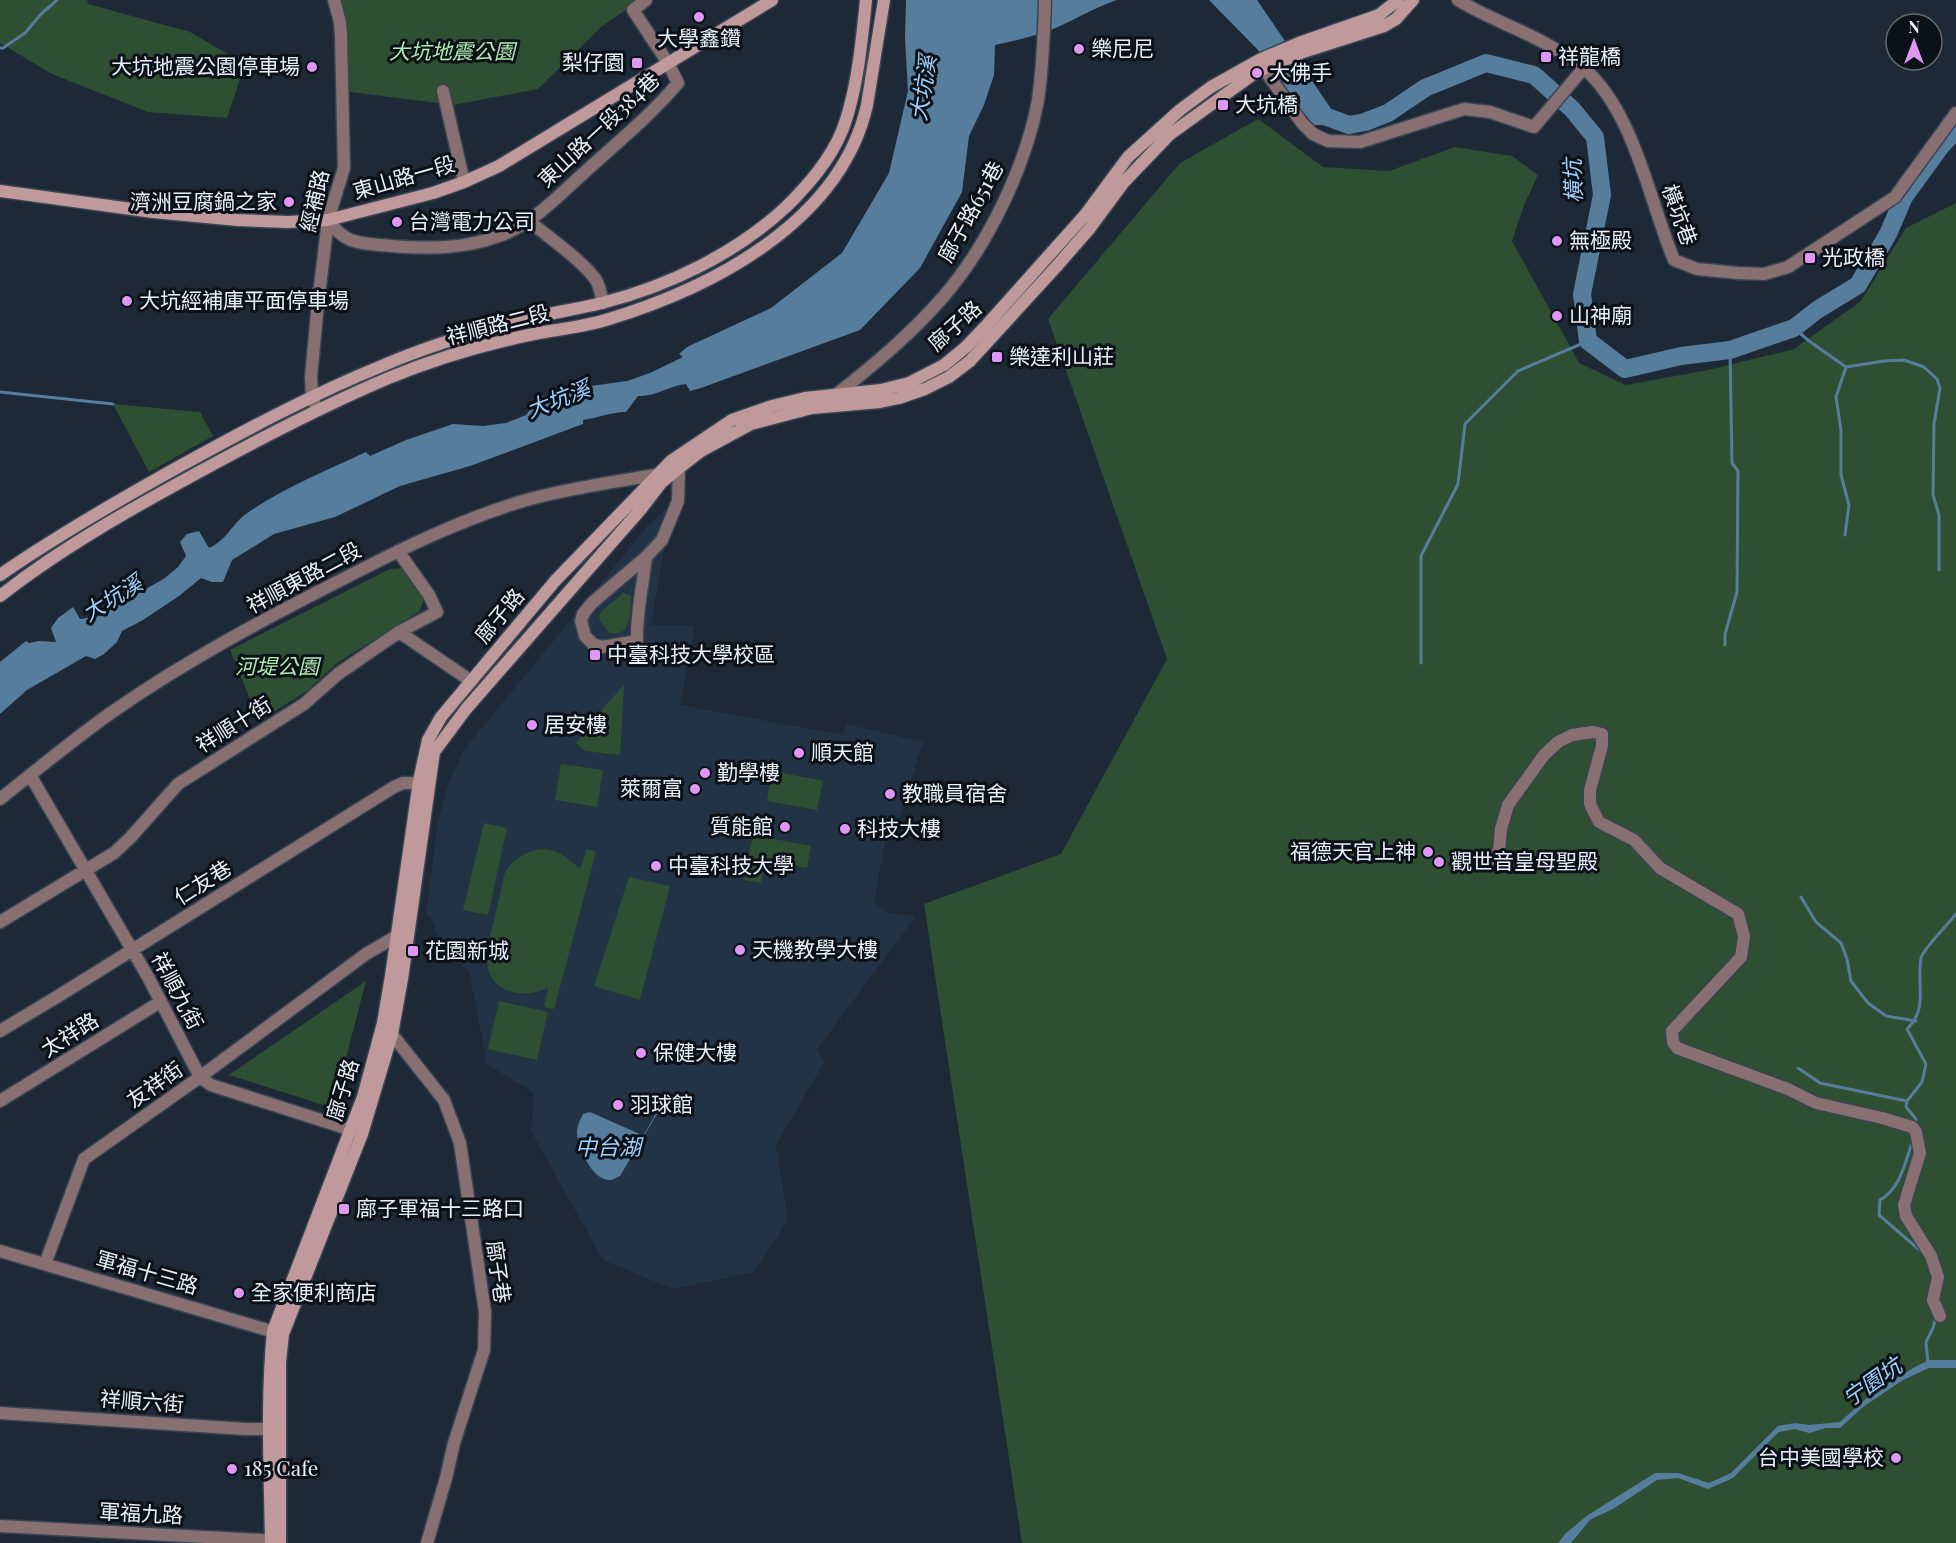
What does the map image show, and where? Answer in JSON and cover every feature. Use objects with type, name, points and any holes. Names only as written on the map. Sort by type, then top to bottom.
[{"type":"main road","name":"東山路一段","points":[[0,192],[153,212],[238,220],[288,222],[328,220],[433,193],[464,182],[525,151],[772,0]]},
{"type":"main road","name":"祥順路二段","points":[[0,575],[106,507],[236,434],[312,396],[385,364],[481,331],[603,303],[679,275],[724,253],[766,225],[809,184],[834,147],[846,118],[853,89],[866,0]]},
{"type":"main road","name":"祥順路二段","points":[[0,596],[132,507],[317,410],[391,377],[485,345],[606,321],[625,314],[692,287],[735,265],[773,240],[821,197],[851,151],[863,122],[867,105],[884,0]]},
{"type":"main road","points":[[1262,64],[1379,15],[1398,0]]},
{"type":"main road","points":[[1299,48],[1384,26],[1396,19],[1413,0]]},
{"type":"main road","name":"廍子路","points":[[276,1542],[275,1429],[280,1362],[278,1333],[357,1132],[392,1034],[402,979],[428,740],[441,717],[555,581],[675,464],[732,420],[772,406],[805,398],[881,390],[909,382],[944,365],[984,328],[1085,215],[1128,157],[1160,126],[1211,87],[1262,64]]},
{"type":"main road","name":"廍子路","points":[[675,464],[751,424],[812,408],[880,402],[899,398],[949,377],[970,361],[1049,275],[1090,228],[1124,182],[1169,135],[1262,64]]},
{"type":"main road","name":"廍子路","points":[[357,1132],[363,1097],[383,1023],[425,782],[434,752],[466,709],[641,509],[658,479]]},
{"type":"street","name":"經補路","points":[[317,410],[312,396],[311,377],[328,220],[344,168],[341,36],[334,0]]},
{"type":"street","points":[[646,0],[633,10],[668,63]]},
{"type":"street","name":"廍子路651巷","points":[[837,394],[903,340],[946,295],[974,255],[1014,181],[1038,100],[1045,0]]},
{"type":"street","name":"橫坑巷","points":[[1458,0],[1474,10],[1544,42],[1595,79],[1606,93],[1632,143],[1674,260],[1697,268],[1764,274],[1788,267],[1895,197],[1956,113]]},
{"type":"street","name":"東山路一段384巷","points":[[328,220],[345,239],[425,249],[467,245],[501,236],[529,221],[653,111],[678,82],[668,63]]},
{"type":"street","points":[[1262,64],[1302,123],[1313,134],[1328,141],[1360,142],[1464,109],[1490,112],[1534,127],[1583,69]]},
{"type":"street","points":[[443,91],[464,182]]},
{"type":"street","points":[[529,221],[595,279],[603,303]]},
{"type":"street","points":[[646,557],[637,619],[637,642],[602,647],[593,644],[583,631],[581,621],[583,614],[592,603],[646,557],[662,540],[678,501],[675,464]]},
{"type":"street","name":"祥順東路二段","points":[[0,799],[114,710],[169,675],[265,619],[398,551],[469,520],[531,499],[590,486],[658,479]]},
{"type":"street","name":"祥順十街","points":[[0,922],[114,853],[178,784],[304,704],[338,674],[399,632],[437,612],[429,595],[398,551]]},
{"type":"street","points":[[399,632],[471,681]]},
{"type":"street","points":[[1491,859],[1499,851],[1501,829],[1508,805],[1544,755],[1558,742],[1572,735],[1593,732],[1602,734],[1602,746],[1590,790],[1590,804],[1599,822],[1634,840],[1660,868],[1738,914],[1744,936],[1741,957],[1672,1031],[1673,1042],[1677,1048],[1788,1089],[1816,1103],[1912,1127],[1916,1132],[1920,1153],[1904,1205],[1906,1216],[1931,1256],[1938,1277],[1933,1300],[1940,1316]]},
{"type":"street","name":"祥順九街","points":[[30,775],[133,950],[200,1077]]},
{"type":"street","name":"仁友巷","points":[[0,1031],[394,787],[403,783],[425,782]]},
{"type":"street","name":"友祥街","points":[[45,1264],[84,1159],[200,1077],[366,954],[397,936]]},
{"type":"street","name":"太祥路","points":[[0,1101],[160,1002]]},
{"type":"street","name":"廍子巷","points":[[383,1023],[444,1100],[455,1125],[460,1143],[485,1311],[484,1350],[454,1443],[427,1543]]},
{"type":"street","points":[[200,1077],[211,1085],[357,1132]]},
{"type":"street","name":"軍福十三路","points":[[0,1251],[278,1333]]},
{"type":"street","name":"祥順六街","points":[[0,1413],[275,1429]]},
{"type":"street","name":"軍福九路","points":[[0,1526],[276,1542]]},
{"type":"shaded area","name":"中臺科技大學","points":[[672,503],[651,625],[695,626],[680,705],[843,735],[846,724],[923,742],[898,823],[887,830],[874,903],[888,913],[916,916],[816,1051],[825,1061],[776,1145],[788,1220],[754,1272],[673,1289],[603,1260],[531,1131],[534,1093],[487,1064],[469,971],[442,951],[431,917],[426,914],[438,822],[448,784],[463,751],[647,527]]},
{"type":"green space","points":[[0,0],[87,0],[88,4],[190,32],[245,64],[227,118],[148,112],[52,74],[0,43]]},
{"type":"green space","name":"大坑地震公園","points":[[339,0],[640,0],[601,27],[538,89],[453,105],[351,92],[346,89]]},
{"type":"green space","points":[[1258,119],[1323,167],[1389,171],[1455,147],[1512,156],[1538,175],[1524,205],[1512,241],[1579,363],[1626,385],[1708,370],[1794,349],[1861,301],[1906,228],[1956,203],[1956,1543],[1022,1543],[924,904],[1061,854],[1167,659],[1048,319],[1180,163]]},
{"type":"green space","points":[[113,404],[200,412],[213,436],[149,472]]},
{"type":"green space","name":"河堤公園","points":[[402,568],[424,598],[420,611],[337,663],[307,691],[259,721],[230,650],[390,569]]},
{"type":"green space","points":[[623,592],[631,596],[630,618],[625,630],[617,634],[609,633],[600,621],[599,615]]},
{"type":"green space","points":[[624,685],[620,755],[585,751],[576,743],[597,720],[595,717]]},
{"type":"green space","points":[[561,764],[603,770],[597,807],[555,800]]},
{"type":"green space","points":[[772,771],[823,781],[817,810],[767,801]]},
{"type":"green space","points":[[484,823],[507,828],[488,915],[463,910]]},
{"type":"green space","points":[[753,835],[811,846],[807,868],[765,860],[761,883],[744,880]]},
{"type":"green space","points":[[545,849],[561,854],[580,869],[587,849],[596,852],[554,1009],[544,1007],[548,988],[537,992],[516,993],[504,989],[490,975],[488,946],[505,872],[522,855]]},
{"type":"green space","points":[[629,877],[670,886],[640,1000],[594,986]]},
{"type":"green space","points":[[366,981],[333,1108],[229,1075]]},
{"type":"green space","points":[[499,1001],[548,1012],[537,1060],[488,1049]]},
{"type":"water","name":"大坑溪","points":[[906,0],[1117,0],[1050,30],[995,45],[994,75],[984,105],[969,136],[962,192],[920,268],[860,330],[701,388],[690,391],[686,384],[650,395],[638,396],[626,412],[583,420],[583,424],[470,466],[400,486],[335,517],[274,534],[232,560],[223,582],[212,582],[201,578],[179,596],[122,631],[117,642],[104,654],[95,659],[86,656],[27,690],[0,714],[0,662],[26,641],[29,643],[56,642],[51,628],[58,618],[73,607],[80,619],[99,616],[165,578],[178,567],[186,556],[180,542],[187,534],[199,531],[209,548],[220,541],[246,514],[274,496],[366,452],[370,456],[406,440],[453,424],[483,426],[506,423],[526,415],[540,397],[576,388],[627,381],[650,373],[683,357],[679,354],[687,347],[771,308],[842,253],[889,173],[908,91],[905,39]]},
{"type":"water","points":[[1209,0],[1257,0],[1336,116],[1349,125],[1314,125],[1295,103],[1257,49]]},
{"type":"water","name":"中台湖","points":[[659,1105],[663,1108],[660,1109],[620,1176],[611,1180],[604,1179],[592,1170],[583,1154],[577,1132],[583,1114],[590,1112],[642,1135]]},
{"type":"water","points":[[1929,1360],[1956,1360],[1956,1368],[1929,1368],[1903,1380],[1863,1407],[1840,1428],[1826,1428],[1809,1433],[1795,1429],[1779,1432],[1733,1478],[1708,1489],[1678,1478],[1657,1480],[1613,1509],[1591,1519],[1571,1543],[1558,1543],[1566,1533],[1588,1515],[1655,1473],[1678,1473],[1709,1483],[1731,1473],[1778,1426],[1795,1423],[1809,1425],[1840,1422],[1870,1395]]},
{"type":"waterway","points":[[0,48],[25,33],[57,0]]},
{"type":"waterway","name":"橫坑","points":[[1327,117],[1349,125],[1365,122],[1388,113],[1425,88],[1486,63],[1534,75],[1572,109],[1595,137],[1602,195],[1582,294],[1588,341],[1625,369],[1681,356],[1730,350],[1794,328],[1817,310],[1858,285],[1888,234],[1904,197],[1941,146],[1956,130]]},
{"type":"waterway","points":[[1794,328],[1846,367],[1836,397],[1841,430],[1841,475],[1849,505],[1845,535]]},
{"type":"waterway","points":[[1421,663],[1421,556],[1458,484],[1465,424],[1518,371],[1588,341]]},
{"type":"waterway","points":[[1725,645],[1725,634],[1737,592],[1738,471],[1732,463],[1730,350]]},
{"type":"waterway","points":[[1846,367],[1904,360],[1924,367],[1937,379],[1940,388],[1934,424],[1933,495],[1939,515],[1939,570]]},
{"type":"waterway","points":[[0,392],[113,404]]},
{"type":"waterway","points":[[1801,897],[1816,922],[1841,943],[1851,981],[1868,1003],[1886,1016],[1916,1021]]},
{"type":"waterway","points":[[1915,1125],[1916,1119],[1906,1107],[1907,1101],[1922,1082],[1926,1064],[1907,1029],[1914,1021],[1920,1004],[1921,958],[1931,942],[1956,914]]},
{"type":"waterway","points":[[1798,1068],[1820,1083],[1907,1101]]},
{"type":"waterway","points":[[1913,1140],[1898,1182],[1880,1200],[1879,1215],[1923,1253]]},
{"type":"waterway","points":[[1928,1364],[1926,1342],[1936,1316]]},
{"type":"place","name":"大學鑫鑽","points":[[699,17]]},
{"type":"place","name":"樂尼尼","points":[[1079,49]]},
{"type":"place","name":"祥龍橋","points":[[1546,57]]},
{"type":"place","name":"梨仔園","points":[[637,63]]},
{"type":"place","name":"大坑地震公園停車場","points":[[312,67]]},
{"type":"place","name":"大佛手","points":[[1257,73]]},
{"type":"place","name":"大坑橋","points":[[1223,105]]},
{"type":"place","name":"濟洲豆腐鍋之家","points":[[289,202]]},
{"type":"place","name":"台灣電力公司","points":[[397,222]]},
{"type":"place","name":"無極殿","points":[[1557,241]]},
{"type":"place","name":"光政橋","points":[[1810,258]]},
{"type":"place","name":"大坑經補庫平面停車場","points":[[127,301]]},
{"type":"place","name":"山神廟","points":[[1557,316]]},
{"type":"place","name":"樂達利山莊","points":[[997,357]]},
{"type":"place","name":"中臺科技大學校區","points":[[595,655]]},
{"type":"place","name":"居安樓","points":[[532,725]]},
{"type":"place","name":"順天館","points":[[799,753]]},
{"type":"place","name":"勤學樓","points":[[705,773]]},
{"type":"place","name":"萊爾富","points":[[695,789]]},
{"type":"place","name":"教職員宿舍","points":[[890,794]]},
{"type":"place","name":"質能館","points":[[785,827]]},
{"type":"place","name":"科技大樓","points":[[845,829]]},
{"type":"place","name":"福德天官上神","points":[[1428,852]]},
{"type":"place","name":"觀世音皇母聖殿","points":[[1439,862]]},
{"type":"place","name":"中臺科技大學","points":[[656,866]]},
{"type":"place","name":"天機教學大樓","points":[[740,950]]},
{"type":"place","name":"花園新城","points":[[413,951]]},
{"type":"place","name":"保健大樓","points":[[641,1053]]},
{"type":"place","name":"羽球館","points":[[618,1105]]},
{"type":"place","name":"廍子軍福十三路口","points":[[344,1209]]},
{"type":"place","name":"全家便利商店","points":[[239,1293]]},
{"type":"place","name":"台中美國學校","points":[[1896,1458]]},
{"type":"place","name":"185 Cafe","points":[[232,1469]]},
{"type":"water label","name":"宁園坑","points":[[1872,1382]]}]
